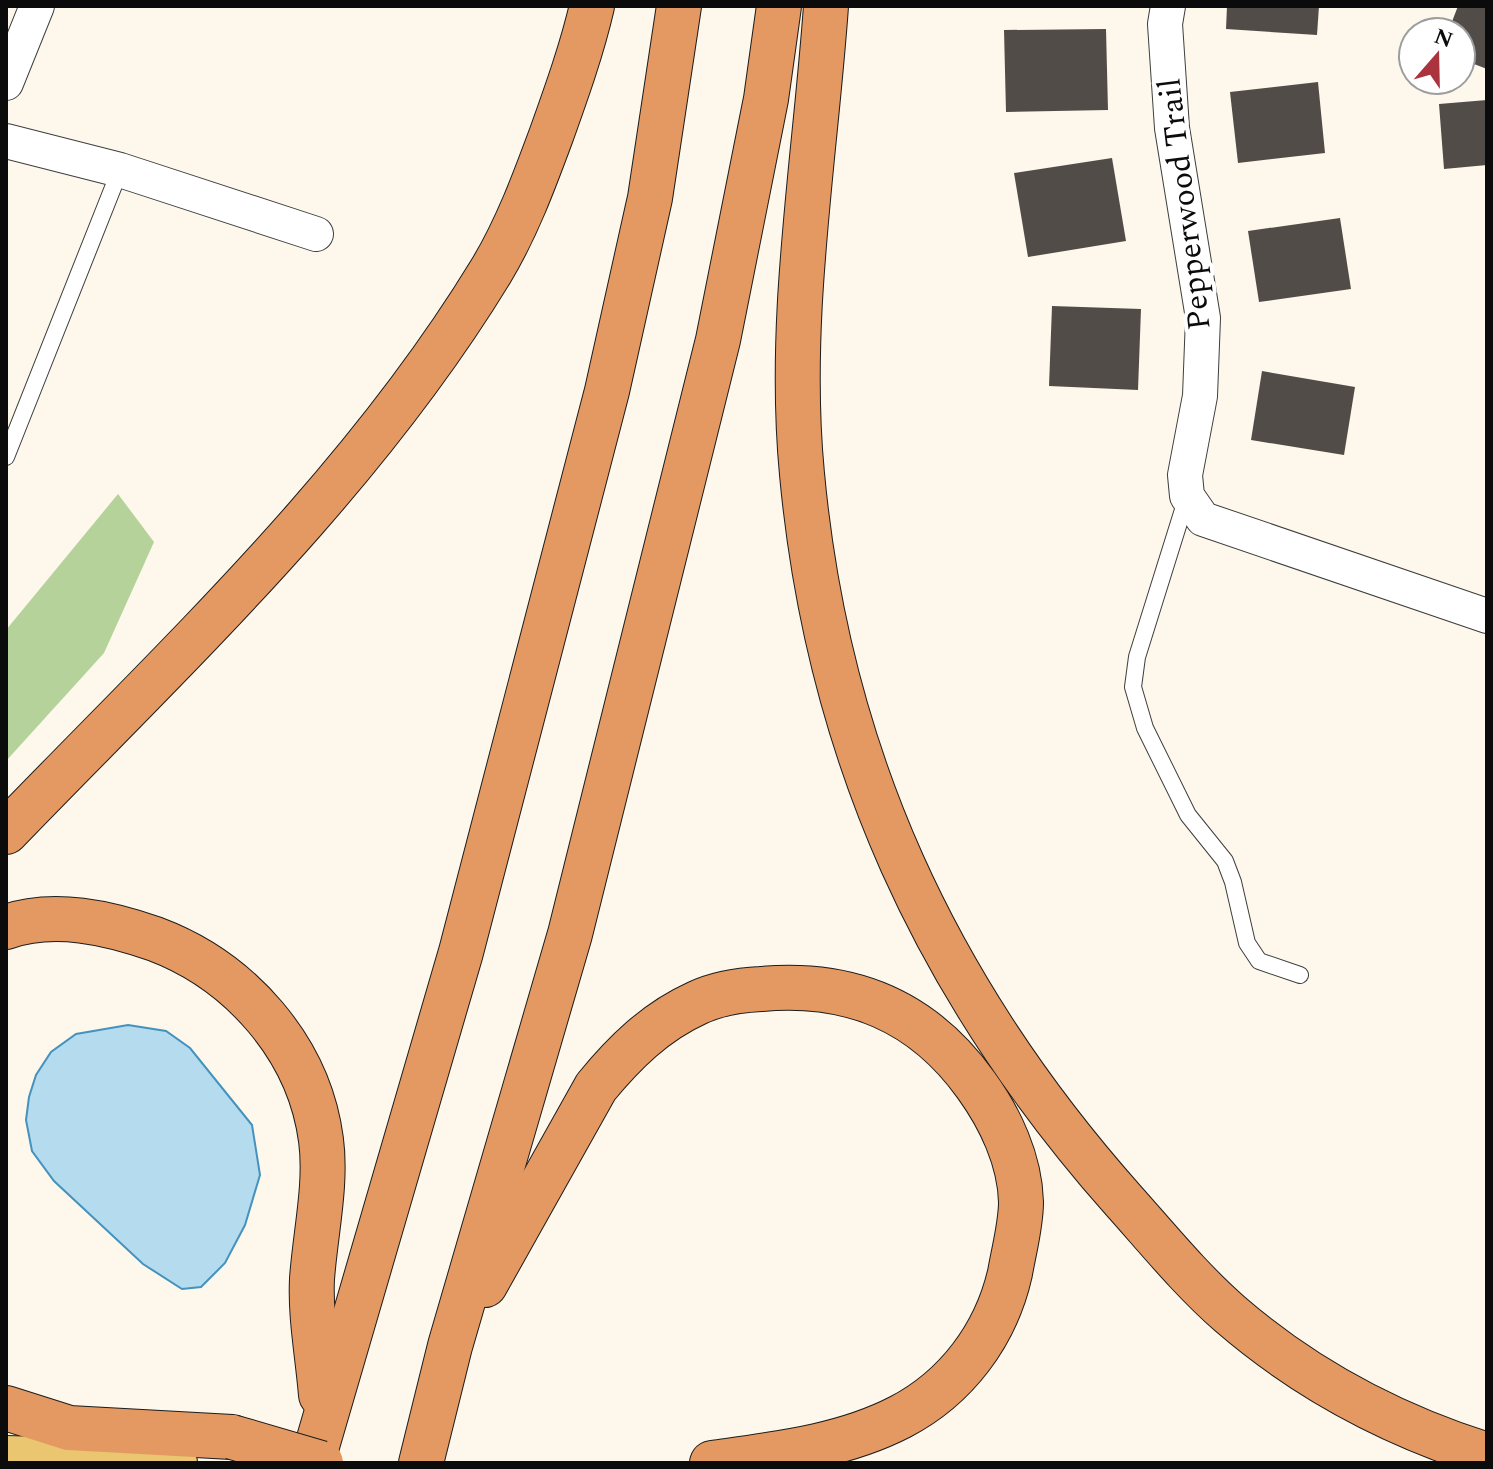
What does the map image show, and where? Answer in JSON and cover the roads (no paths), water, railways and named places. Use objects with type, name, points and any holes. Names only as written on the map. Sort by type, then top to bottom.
[{"type":"highway","points":[[6,832],[263,567],[332,488],[441,348],[493,268],[532,185],[563,102],[592,6]]},
{"type":"highway","points":[[312,1463],[322,1442],[461,952],[607,391],[650,198],[679,6]]},
{"type":"highway","points":[[421,1463],[450,1346],[570,934],[718,340],[766,99],[779,6]]},
{"type":"highway","points":[[826,6],[800,304],[797,383],[801,472],[814,575],[828,642],[851,730],[878,812],[903,869],[938,939],[1014,1063],[1106,1181],[1186,1270],[1230,1314],[1313,1377],[1381,1415],[1487,1455]]},
{"type":"highway","points":[[6,927],[48,919],[87,921],[165,943],[207,965],[241,989],[274,1026],[308,1091],[322,1141],[312,1283],[322,1442]]},
{"type":"highway","points":[[450,1346],[596,1087],[617,1061],[644,1036],[698,1002],[738,990],[822,988],[859,996],[896,1012],[962,1066],[987,1100],[1004,1132],[1015,1166],[1021,1201],[1006,1290],[990,1329],[963,1368],[937,1394],[900,1417],[862,1433],[818,1446],[712,1463]]},
{"type":"highway","points":[[6,1408],[69,1428],[322,1442]]},
{"type":"main road","points":[[6,1458],[175,1463]]},
{"type":"street","points":[[6,83],[37,6]]},
{"type":"street","name":"Pepperwood Trail","points":[[1168,6],[1165,24],[1172,128],[1203,318],[1200,396],[1185,475],[1187,496]]},
{"type":"street","points":[[6,141],[120,170],[316,234]]},
{"type":"street","points":[[1187,496],[1203,519],[1487,616]]},
{"type":"lane","points":[[6,457],[120,170]]},
{"type":"lane","points":[[1187,496],[1137,657],[1133,687],[1145,728],[1188,815],[1225,861],[1247,943],[1259,961],[1300,975]]},
{"type":"water","points":[[128,1025],[166,1031],[190,1048],[252,1125],[260,1175],[245,1225],[225,1263],[201,1287],[182,1289],[143,1264],[54,1181],[32,1151],[26,1120],[29,1097],[36,1075],[51,1052],[76,1034]]}]
